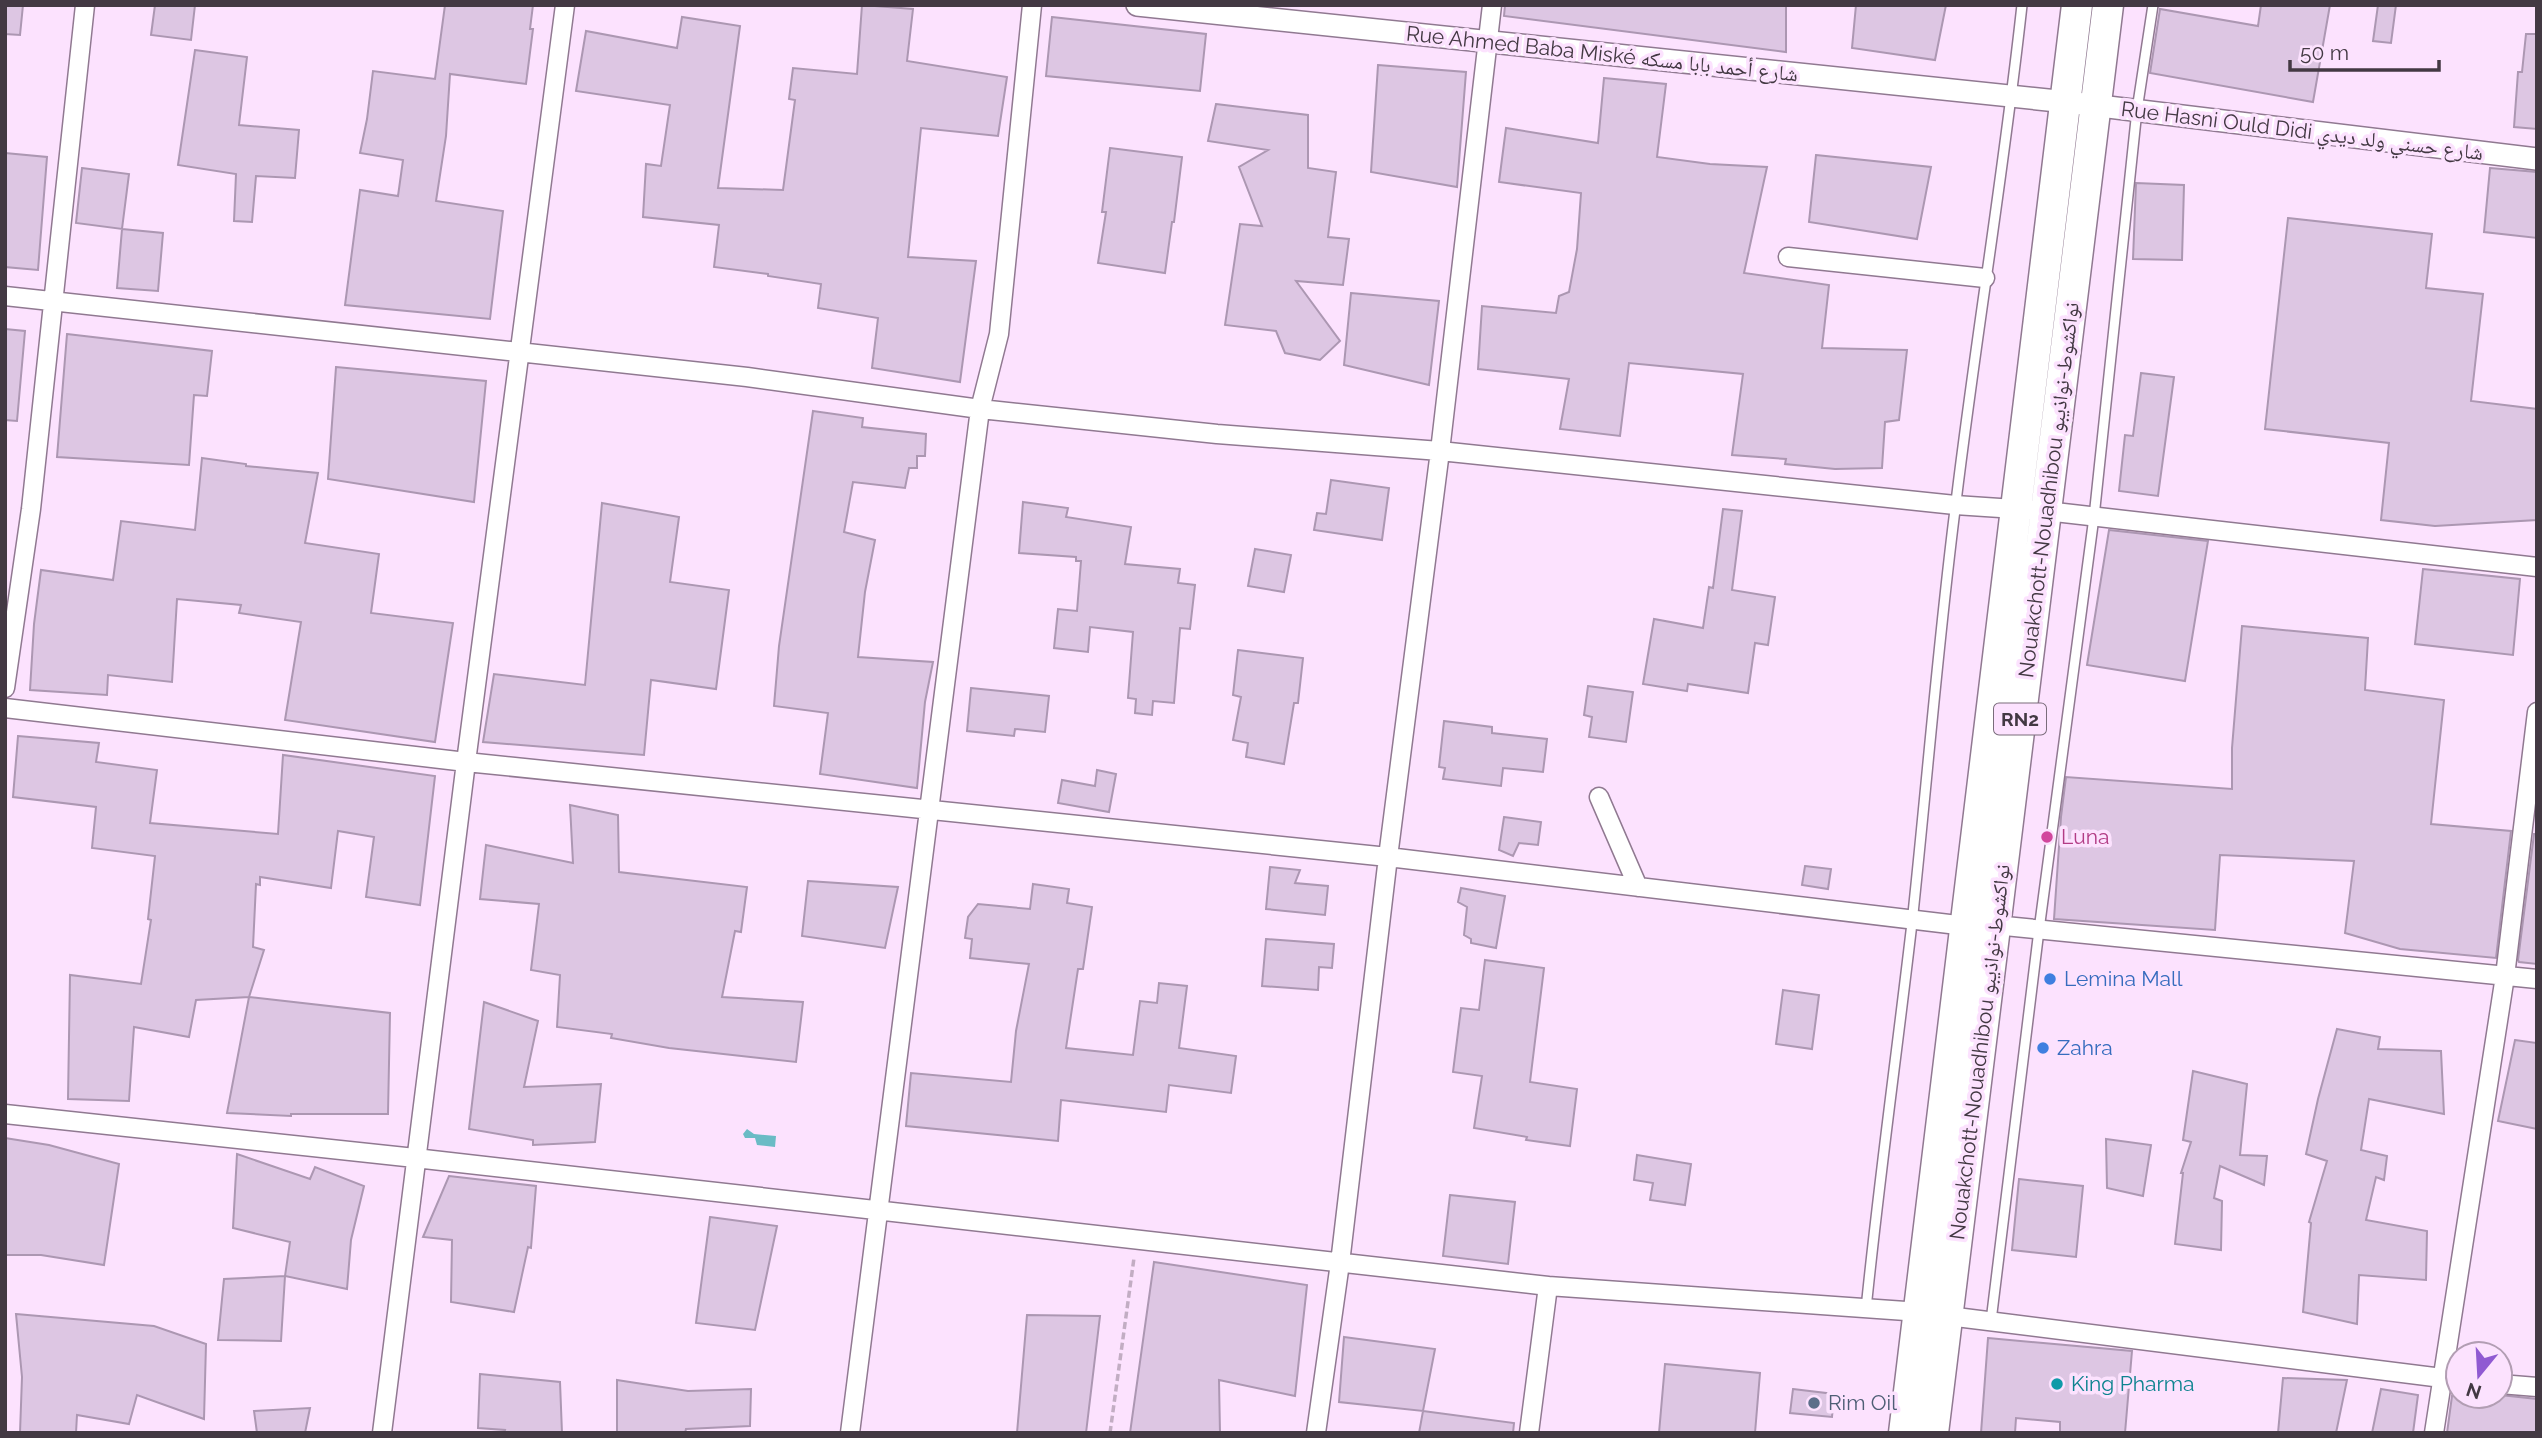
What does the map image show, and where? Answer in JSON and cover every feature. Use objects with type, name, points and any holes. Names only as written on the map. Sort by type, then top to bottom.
[{"type":"highway","name":"Nouakchott-Nouadhibou نواكشوط-نواذيبو","points":[[1981,926],[2016,509],[2077,5]]},
{"type":"highway","name":"Nouakchott-Nouadhibou نواكشوط-نواذيبو","points":[[1933,1433],[1934,1314],[1981,926],[2046,511],[2108,5]]},
{"type":"highway","name":"Nouakchott-Nouadhibou نواكشوط-نواذيبو","points":[[1904,1433],[1934,1314]]},
{"type":"street","points":[[5,688],[31,509],[85,5]]},
{"type":"street","points":[[382,1433],[415,1158],[565,5]]},
{"type":"street","points":[[849,1433],[980,409],[999,334],[1032,5]]},
{"type":"street","name":"Rue Ahmed Baba Miské شارع أحمد بابا مسكه","points":[[1137,5],[2067,102]]},
{"type":"street","points":[[1316,1433],[1340,1263],[1440,452],[1492,5]]},
{"type":"street","name":"Rue Hasni Ould Didi شارع حسني ولد ديدي","points":[[2067,102],[2537,159]]},
{"type":"street","points":[[1787,257],[1985,278]]},
{"type":"street","points":[[5,296],[747,377],[980,409],[1217,434],[1440,452],[1955,505],[2046,511],[2537,567]]},
{"type":"street","points":[[5,708],[466,762],[1388,857],[1912,920],[2537,979]]},
{"type":"street","points":[[2454,1340],[2505,976],[2537,712]]},
{"type":"street","points":[[1600,797],[1638,887]]},
{"type":"street","points":[[5,1114],[1548,1286],[1934,1314],[2444,1378]]},
{"type":"street","points":[[1529,1433],[1548,1286]]},
{"type":"street","points":[[2514,1385],[2537,1387]]},
{"type":"street","points":[[2434,1433],[2444,1397]]},
{"type":"lane","points":[[1866,1309],[1912,920],[1955,505],[2012,98],[2022,5]]},
{"type":"lane","points":[[1991,1321],[2094,517],[2137,110],[2153,5]]},
{"type":"path","points":[[1110,1433],[1136,1239]]},
{"type":"shaded area","points":[[747,1129],[754,1134],[776,1136],[775,1147],[757,1145],[755,1138],[745,1138],[743,1134]]},
{"type":"building","points":[[5,5],[23,5],[20,35],[5,34]]},
{"type":"building","points":[[155,5],[195,5],[191,40],[151,35]]},
{"type":"building","points":[[445,5],[533,5],[530,29],[533,29],[526,84],[450,74],[446,136],[436,201],[503,211],[490,319],[345,305],[360,190],[398,196],[403,160],[360,153],[373,71],[435,79]]},
{"type":"building","points":[[862,5],[913,9],[907,61],[1007,77],[998,136],[921,128],[908,257],[976,261],[960,382],[872,368],[878,318],[818,308],[821,284],[714,267],[719,225],[643,217],[646,164],[661,166],[670,105],[576,91],[586,31],[677,48],[682,17],[740,26],[718,188],[783,190],[795,100],[789,99],[793,68],[857,74]]},
{"type":"building","points":[[1505,5],[1786,5],[1786,52],[1504,16]]},
{"type":"building","points":[[1856,5],[1946,5],[1935,60],[1852,48]]},
{"type":"building","points":[[2261,5],[2330,5],[2313,102],[2150,73],[2160,9],[2258,26]]},
{"type":"building","points":[[2378,5],[2396,5],[2391,43],[2373,41]]},
{"type":"building","points":[[1052,17],[1206,34],[1200,91],[1046,76]]},
{"type":"building","points":[[2526,34],[2537,34],[2537,129],[2514,127],[2518,72],[2522,72]]},
{"type":"building","points":[[195,50],[247,57],[239,125],[299,130],[295,178],[256,176],[252,222],[234,221],[236,174],[178,165]]},
{"type":"building","points":[[1378,65],[1466,72],[1457,187],[1371,172]]},
{"type":"building","points":[[1604,78],[1666,84],[1657,157],[1710,164],[1767,167],[1744,273],[1829,285],[1822,348],[1907,350],[1899,420],[1885,422],[1882,468],[1835,469],[1785,464],[1786,459],[1732,455],[1743,374],[1629,363],[1620,436],[1560,429],[1569,379],[1478,369],[1482,306],[1556,313],[1559,296],[1569,292],[1577,249],[1581,193],[1499,182],[1506,128],[1598,143]]},
{"type":"building","points":[[1216,104],[1308,115],[1308,168],[1336,172],[1328,237],[1349,239],[1343,285],[1296,281],[1340,341],[1320,360],[1285,353],[1276,331],[1225,325],[1240,224],[1262,226],[1239,167],[1268,150],[1208,141]]},
{"type":"building","points":[[1110,148],[1182,157],[1165,273],[1098,263],[1106,212],[1102,212]]},
{"type":"building","points":[[5,153],[47,157],[38,270],[5,267]]},
{"type":"building","points":[[1816,155],[1931,167],[1917,239],[1809,222]]},
{"type":"building","points":[[82,168],[129,174],[122,229],[76,223]]},
{"type":"building","points":[[2490,168],[2537,172],[2537,238],[2484,232]]},
{"type":"building","points":[[2136,183],[2184,185],[2182,260],[2133,259]]},
{"type":"building","points":[[2288,218],[2432,234],[2426,288],[2483,294],[2471,401],[2537,409],[2537,520],[2435,526],[2381,520],[2389,443],[2265,429]]},
{"type":"building","points":[[122,229],[163,233],[158,291],[117,288]]},
{"type":"building","points":[[1351,293],[1439,301],[1429,385],[1344,365]]},
{"type":"building","points":[[5,329],[25,331],[17,421],[5,420]]},
{"type":"building","points":[[67,334],[212,351],[207,396],[194,395],[189,465],[57,457]]},
{"type":"building","points":[[336,367],[486,381],[474,502],[328,479]]},
{"type":"building","points":[[2141,373],[2174,377],[2158,496],[2119,491],[2125,435],[2133,436]]},
{"type":"building","points":[[813,411],[863,418],[862,427],[926,434],[925,456],[917,456],[917,468],[909,468],[905,488],[853,482],[844,532],[875,540],[865,592],[858,657],[933,662],[925,702],[917,788],[820,774],[828,713],[774,706],[779,646]]},
{"type":"building","points":[[202,458],[246,466],[318,473],[305,543],[379,554],[371,613],[453,623],[435,742],[285,720],[301,622],[239,613],[241,605],[177,599],[172,682],[108,675],[107,695],[30,690],[41,570],[113,580],[121,521],[195,530]]},
{"type":"building","points":[[1331,480],[1389,488],[1382,540],[1314,530],[1317,513],[1326,514]]},
{"type":"building","points":[[1023,502],[1068,508],[1066,517],[1131,527],[1125,564],[1180,569],[1178,583],[1195,585],[1190,629],[1180,628],[1174,703],[1153,701],[1152,715],[1135,713],[1136,699],[1128,698],[1133,632],[1090,627],[1088,652],[1054,648],[1058,609],[1077,611],[1081,561],[1076,561],[1076,557],[1019,553]]},
{"type":"building","points":[[602,503],[679,517],[670,582],[729,590],[716,689],[651,680],[644,755],[483,742],[494,674],[585,685]]},
{"type":"building","points":[[1723,509],[1742,511],[1732,590],[1775,597],[1768,645],[1755,643],[1748,693],[1688,684],[1687,691],[1643,684],[1654,619],[1703,628],[1709,587],[1713,588]]},
{"type":"building","points":[[2109,530],[2208,541],[2185,681],[2087,665]]},
{"type":"building","points":[[1255,549],[1291,555],[1284,592],[1248,586]]},
{"type":"building","points":[[2423,569],[2520,579],[2513,655],[2415,644]]},
{"type":"building","points":[[2242,626],[2368,638],[2365,690],[2444,700],[2431,824],[2511,831],[2496,958],[2400,949],[2345,933],[2354,861],[2220,855],[2215,930],[2054,919],[2066,777],[2232,789],[2232,748]]},
{"type":"building","points":[[1238,650],[1303,658],[1298,703],[1294,703],[1284,764],[1246,757],[1248,743],[1233,740],[1241,697],[1233,695]]},
{"type":"building","points":[[1588,686],[1633,692],[1626,742],[1589,737],[1592,717],[1584,715]]},
{"type":"building","points":[[971,688],[1049,696],[1045,732],[1015,729],[1014,736],[967,731]]},
{"type":"building","points":[[1444,721],[1492,727],[1492,733],[1547,739],[1543,772],[1503,768],[1501,786],[1443,779],[1445,768],[1439,767]]},
{"type":"building","points":[[18,736],[99,743],[96,762],[157,770],[150,823],[278,834],[283,755],[435,776],[420,905],[366,897],[374,837],[338,831],[331,888],[260,877],[260,885],[256,884],[253,947],[264,950],[249,997],[196,1000],[189,1037],[134,1027],[129,1101],[68,1099],[70,975],[141,984],[151,920],[148,919],[155,856],[92,848],[96,807],[13,797]]},
{"type":"building","points":[[1097,770],[1116,774],[1109,812],[1058,803],[1062,780],[1095,786]]},
{"type":"building","points":[[570,805],[618,815],[619,872],[747,887],[741,932],[735,931],[722,997],[803,1002],[796,1062],[669,1048],[611,1038],[612,1034],[557,1027],[560,975],[531,970],[539,904],[480,899],[486,845],[573,863]]},
{"type":"building","points":[[1504,817],[1541,822],[1538,845],[1519,843],[1513,856],[1499,850]]},
{"type":"building","points":[[2534,834],[2537,834],[2537,964],[2518,960]]},
{"type":"building","points":[[1805,866],[1831,869],[1828,889],[1802,885]]},
{"type":"building","points":[[1270,867],[1300,870],[1295,883],[1328,886],[1325,915],[1266,909]]},
{"type":"building","points":[[808,881],[898,887],[885,948],[802,936]]},
{"type":"building","points":[[1033,884],[1069,889],[1067,903],[1092,907],[1083,969],[1078,969],[1066,1048],[1133,1055],[1140,1001],[1157,1003],[1159,983],[1187,986],[1179,1048],[1236,1056],[1231,1093],[1169,1085],[1166,1112],[1061,1100],[1058,1141],[906,1126],[911,1073],[1011,1082],[1016,1031],[1029,964],[970,958],[972,939],[965,938],[968,917],[978,904],[1030,909]]},
{"type":"building","points":[[1461,888],[1505,896],[1496,948],[1471,943],[1471,939],[1464,935],[1467,907],[1458,902]]},
{"type":"building","points":[[1266,939],[1334,944],[1332,968],[1319,967],[1318,990],[1262,986]]},
{"type":"building","points":[[1485,960],[1544,968],[1530,1082],[1577,1089],[1570,1146],[1526,1140],[1527,1137],[1474,1128],[1482,1076],[1453,1072],[1461,1008],[1479,1010]]},
{"type":"building","points":[[1783,990],[1819,995],[1812,1049],[1776,1044]]},
{"type":"building","points":[[249,997],[390,1013],[388,1114],[291,1116],[227,1113]]},
{"type":"building","points":[[484,1002],[538,1021],[524,1087],[601,1084],[595,1142],[533,1145],[533,1140],[469,1129]]},
{"type":"building","points":[[2337,1029],[2380,1037],[2378,1049],[2441,1051],[2444,1114],[2369,1099],[2361,1150],[2387,1156],[2384,1180],[2376,1177],[2366,1220],[2427,1231],[2426,1280],[2359,1275],[2357,1324],[2303,1312],[2309,1222],[2327,1161],[2306,1154]]},
{"type":"building","points":[[2515,1040],[2537,1043],[2537,1129],[2498,1121]]},
{"type":"building","points":[[2193,1071],[2247,1084],[2240,1155],[2267,1156],[2264,1185],[2220,1166],[2214,1198],[2222,1201],[2221,1250],[2175,1244],[2181,1173],[2191,1142],[2183,1140]]},
{"type":"building","points":[[5,1138],[49,1145],[119,1164],[104,1265],[41,1255],[5,1255]]},
{"type":"building","points":[[2106,1139],[2151,1145],[2143,1196],[2107,1188]]},
{"type":"building","points":[[237,1154],[310,1179],[315,1167],[364,1186],[351,1240],[347,1289],[285,1276],[290,1242],[233,1228]]},
{"type":"building","points":[[1637,1155],[1691,1164],[1685,1205],[1650,1200],[1653,1183],[1634,1180]]},
{"type":"building","points":[[449,1176],[536,1186],[531,1248],[528,1247],[514,1312],[451,1302],[452,1240],[423,1237]]},
{"type":"building","points":[[2019,1179],[2083,1186],[2076,1257],[2012,1250]]},
{"type":"building","points":[[1450,1195],[1515,1202],[1508,1264],[1443,1256]]},
{"type":"building","points":[[710,1217],[777,1226],[755,1330],[696,1323]]},
{"type":"building","points":[[1154,1262],[1307,1285],[1295,1396],[1219,1380],[1220,1433],[1130,1433]]},
{"type":"building","points":[[285,1276],[281,1341],[218,1340],[224,1279]]},
{"type":"building","points":[[16,1314],[154,1326],[206,1344],[204,1419],[137,1395],[129,1424],[77,1415],[76,1433],[20,1433],[22,1377]]},
{"type":"building","points":[[1027,1315],[1100,1316],[1086,1433],[1017,1433]]},
{"type":"building","points":[[1344,1337],[1435,1349],[1423,1411],[1339,1402]]},
{"type":"building","name":"King Pharma","points":[[1988,1338],[2132,1351],[2125,1433],[2060,1433],[2060,1422],[2016,1418],[2015,1433],[1981,1433]]},
{"type":"building","points":[[1665,1364],[1760,1373],[1755,1433],[1659,1433]]},
{"type":"building","points":[[480,1374],[560,1382],[562,1433],[504,1433],[505,1430],[478,1428]]},
{"type":"building","points":[[2283,1378],[2347,1380],[2336,1433],[2278,1433]]},
{"type":"building","points":[[617,1380],[688,1391],[751,1389],[750,1426],[686,1429],[685,1433],[617,1433]]},
{"type":"building","points":[[1793,1389],[1834,1394],[1832,1417],[1790,1413]]},
{"type":"building","points":[[2381,1389],[2418,1395],[2413,1433],[2372,1433]]},
{"type":"building","points":[[2514,1397],[2537,1399],[2537,1433],[2447,1433],[2450,1410],[2514,1410]]},
{"type":"building","points":[[310,1408],[305,1433],[257,1433],[254,1411]]},
{"type":"building","points":[[1423,1411],[1514,1423],[1513,1433],[1419,1433]]},
{"type":"place","name":"Luna","points":[[2047,837]]},
{"type":"place","name":"Lemina Mall","points":[[2050,979]]},
{"type":"place","name":"Zahra","points":[[2043,1048]]},
{"type":"place","name":"King Pharma","points":[[2057,1384]]},
{"type":"place","name":"Rim Oil","points":[[1814,1403]]}]
